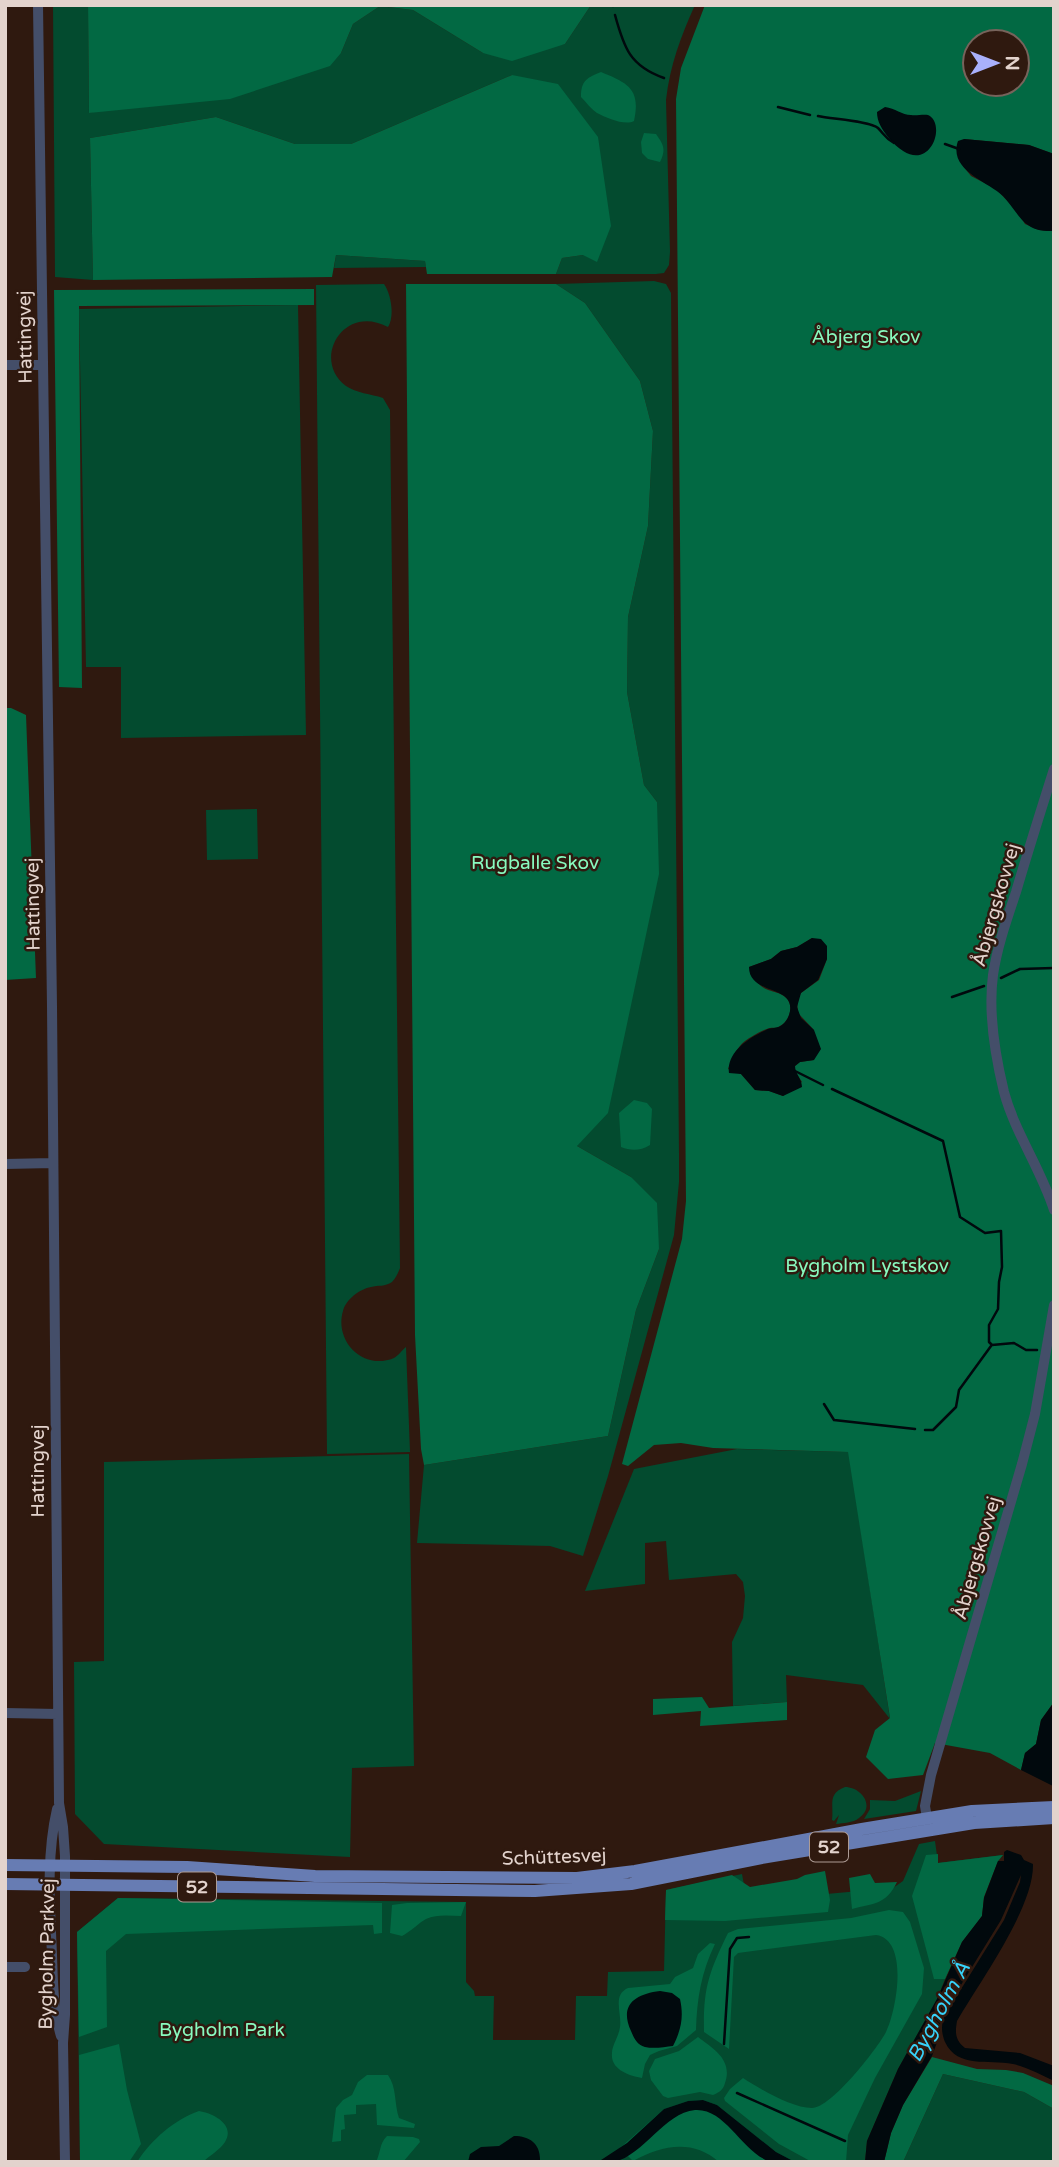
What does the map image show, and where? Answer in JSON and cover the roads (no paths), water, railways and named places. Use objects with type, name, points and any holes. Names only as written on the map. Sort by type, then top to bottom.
[{"type":"main road","name":"Schüttesvej","points":[[50,1866],[187,1867],[315,1876],[578,1878],[673,1865],[972,1811],[1054,1807]]},
{"type":"main road","name":"Schüttesvej","points":[[65,1885],[535,1891],[578,1889],[631,1884],[767,1857],[974,1823],[1054,1818]]},
{"type":"main road","name":"52","points":[[5,1865],[50,1866]]},
{"type":"main road","name":"52","points":[[5,1884],[65,1885]]},
{"type":"street","name":"Hattingvej","points":[[38,5],[59,1803],[65,1866]]},
{"type":"street","points":[[5,365],[43,365]]},
{"type":"street","name":"Åbjergskovvej","points":[[1054,769],[1000,940],[993,975],[991,1009],[995,1049],[1005,1094],[1054,1210]]},
{"type":"street","points":[[5,1164],[53,1163]]},
{"type":"street","name":"Åbjergskovvej","points":[[928,1818],[925,1806],[931,1775],[1035,1414],[1054,1306]]},
{"type":"street","points":[[5,1713],[58,1714]]},
{"type":"street","name":"Hattingvej","points":[[50,1866],[54,1821],[59,1803]]},
{"type":"street","name":"Bygholm Parkvej","points":[[50,1866],[54,2015],[63,2043]]},
{"type":"street","name":"Bygholm Parkvej","points":[[65,1866],[65,2162]]},
{"type":"street","points":[[5,1967],[25,1968]]},
{"type":"water","points":[[885,107],[908,115],[928,115],[934,120],[935,139],[923,154],[914,155],[902,150],[888,137],[879,122],[877,112]]},
{"type":"water","points":[[964,139],[1029,145],[1054,154],[1054,231],[1037,230],[1028,225],[1003,196],[964,167],[956,151],[958,141]]},
{"type":"water","points":[[812,938],[821,939],[827,946],[827,959],[818,980],[801,993],[797,1007],[801,1018],[814,1030],[821,1049],[814,1060],[800,1062],[795,1066],[802,1087],[783,1096],[755,1090],[741,1074],[729,1073],[731,1058],[740,1046],[753,1037],[782,1025],[790,1011],[785,997],[756,982],[749,967]]},
{"type":"water","points":[[1054,1702],[1053,1786],[1021,1770],[1025,1753],[1036,1744],[1041,1720]]},
{"type":"water","name":"Bygholm Å","points":[[1007,1850],[1021,1855],[1024,1860],[1033,1864],[1031,1882],[1004,1944],[957,2021],[956,2036],[965,2048],[1020,2053],[1054,2066],[1054,2081],[1018,2065],[966,2060],[951,2050],[942,2031],[945,2015],[1004,1920],[1021,1875],[1001,1920],[940,2019],[940,2034],[932,2056],[903,2105],[891,2133],[884,2162],[865,2162],[867,2141],[898,2069],[937,1999],[962,1942],[982,1916],[984,1898],[998,1861],[1004,1861],[1004,1852]]},
{"type":"water","points":[[660,1991],[672,1993],[680,1999],[680,2029],[673,2046],[645,2047],[638,2043],[631,2031],[628,2008],[637,1998]]},
{"type":"water","points":[[703,2100],[717,2105],[776,2152],[795,2162],[778,2163],[758,2156],[724,2122],[706,2111],[695,2110],[673,2118],[625,2158],[614,2162],[598,2162],[627,2143],[664,2109],[688,2101]]},
{"type":"water","points":[[514,2136],[533,2142],[539,2150],[540,2162],[468,2162],[470,2154],[481,2147],[499,2146]]},
{"type":"waterway","points":[[615,15],[630,54],[643,68],[664,78]]},
{"type":"waterway","points":[[778,107],[810,115]]},
{"type":"waterway","points":[[818,116],[874,126],[894,143]]},
{"type":"waterway","points":[[945,144],[959,149]]},
{"type":"waterway","points":[[1001,978],[1020,969],[1054,968]]},
{"type":"waterway","points":[[952,997],[984,986]]},
{"type":"waterway","points":[[795,1071],[823,1085]]},
{"type":"waterway","points":[[832,1089],[943,1141],[960,1217],[985,1233],[1001,1231],[1002,1267],[998,1309],[989,1325],[989,1342],[992,1345],[1014,1343],[1026,1350],[1037,1350]]},
{"type":"waterway","points":[[925,1430],[933,1430],[956,1407],[959,1390],[991,1346]]},
{"type":"waterway","points":[[824,1404],[834,1420],[915,1429]]},
{"type":"waterway","points":[[724,2044],[730,1949],[737,1938],[749,1937]]},
{"type":"waterway","points":[[737,2093],[845,2141]]},
{"type":"park label","name":"Åbjerg Skov","points":[[866,337]]},
{"type":"park label","name":"Rugballe Skov","points":[[535,863]]},
{"type":"park label","name":"Bygholm Lystskov","points":[[867,1266]]},
{"type":"park label","name":"Bygholm Park","points":[[222,2030]]}]
